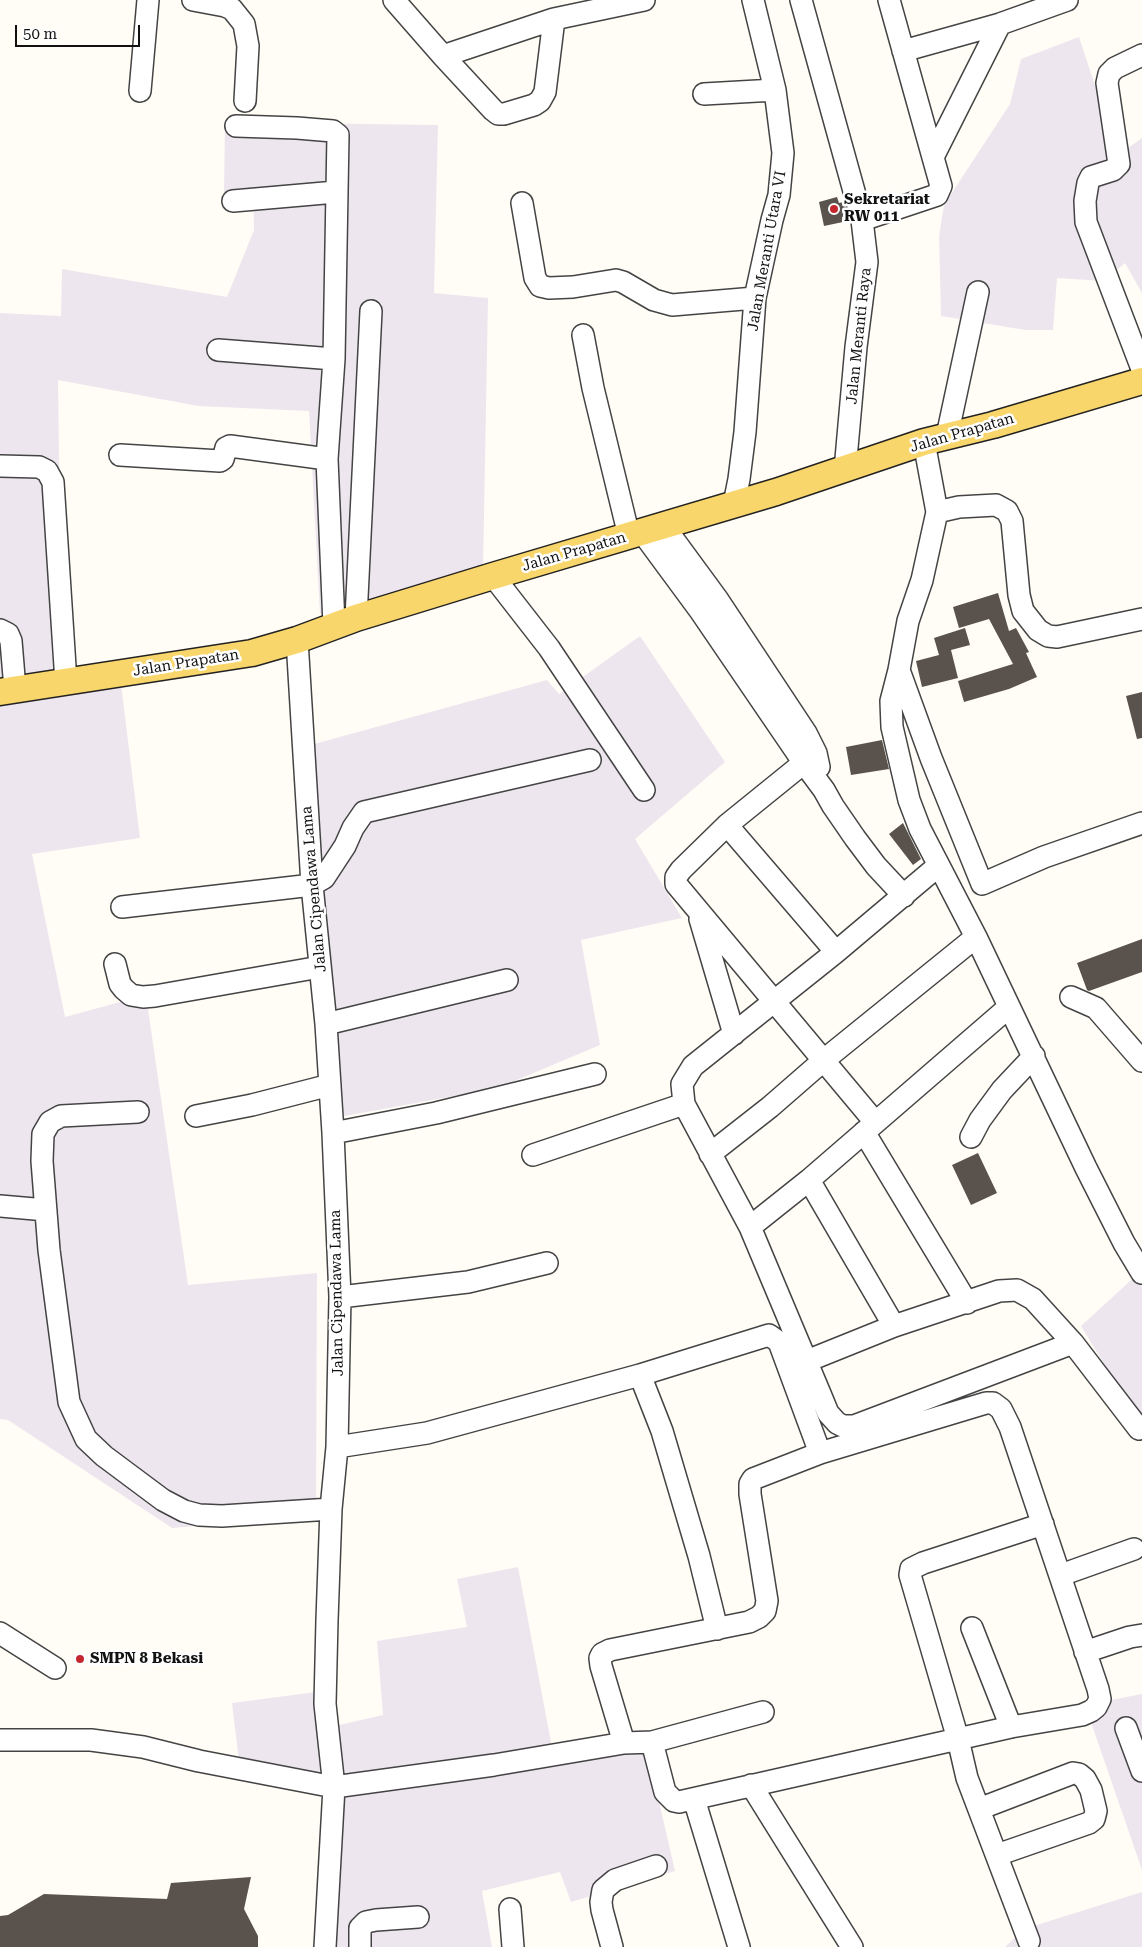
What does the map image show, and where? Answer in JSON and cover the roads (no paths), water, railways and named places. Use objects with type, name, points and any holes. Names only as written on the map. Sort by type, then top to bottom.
[{"type":"main road","name":"Jalan Prapatan","points":[[8,690],[252,653],[493,576],[845,470],[936,439],[993,425],[1142,381]]},
{"type":"street","points":[[140,92],[148,0]]},
{"type":"street","points":[[193,0],[225,6],[239,17],[244,24],[248,46],[244,101]]},
{"type":"street","points":[[394,0],[443,56],[498,114],[534,105],[540,101],[546,92],[554,19]]},
{"type":"street","points":[[443,56],[554,19],[644,0]]},
{"type":"street","name":"Jalan Meranti Utara VI","points":[[734,504],[745,432],[755,298],[779,196],[782,174],[782,136],[775,90],[753,0]]},
{"type":"street","name":"Jalan Meranti Raya","points":[[801,0],[862,220],[867,262],[856,347],[845,470]]},
{"type":"street","points":[[862,220],[939,193],[941,186],[934,155],[889,0]]},
{"type":"street","points":[[903,51],[1000,24],[1067,0]]},
{"type":"street","points":[[934,155],[1000,24]]},
{"type":"street","points":[[1142,55],[1115,68],[1110,74],[1107,83],[1119,164],[1113,170],[1091,176],[1085,201],[1086,222],[1142,369]]},
{"type":"street","points":[[704,94],[775,90]]},
{"type":"street","points":[[236,126],[297,128],[336,132],[339,138],[336,192],[334,360],[327,459],[345,622]]},
{"type":"street","points":[[233,201],[336,192]]},
{"type":"street","points":[[522,203],[535,278],[540,286],[549,288],[573,287],[616,280],[654,300],[672,305],[755,298]]},
{"type":"street","points":[[978,292],[936,439],[937,512],[922,580],[908,621],[891,701],[895,746],[909,800],[920,829],[976,937],[1086,1168],[1124,1243],[1142,1273]]},
{"type":"street","points":[[345,622],[371,310]]},
{"type":"street","points":[[583,335],[592,388],[645,531],[730,654],[810,758],[824,790],[855,838],[876,866],[904,896]]},
{"type":"street","points":[[218,350],[334,360]]},
{"type":"street","points":[[120,455],[220,461],[226,448],[230,446],[327,459]]},
{"type":"street","points":[[0,466],[38,467],[47,471],[53,482],[66,682]]},
{"type":"street","points":[[937,512],[959,507],[996,505],[1007,511],[1012,521],[1019,595],[1023,611],[1038,630],[1048,636],[1057,638],[1142,619]]},
{"type":"street","points":[[645,531],[747,642],[806,733],[810,758]]},
{"type":"street","points":[[493,576],[549,648],[644,790]]},
{"type":"street","points":[[0,630],[8,634],[11,641],[8,690]]},
{"type":"street","name":"Jalan Cipendawa Lama","points":[[296,640],[312,884],[326,1024],[340,1297],[337,1447],[331,1509],[325,1704],[334,1787],[325,1947]]},
{"type":"street","points":[[730,654],[747,642]]},
{"type":"street","points":[[899,670],[931,758],[982,884],[1044,857],[1142,823]]},
{"type":"street","points":[[810,758],[727,825],[681,870],[676,877],[678,888],[824,1060],[870,1127],[967,1303]]},
{"type":"street","points":[[122,907],[312,884],[324,878],[364,812],[590,760]]},
{"type":"street","points":[[727,825],[836,952]]},
{"type":"street","points":[[938,866],[775,1002],[693,1066],[682,1084],[684,1104],[750,1227],[828,1412],[837,1423],[848,1427],[1073,1343]]},
{"type":"street","points":[[698,913],[734,1034]]},
{"type":"street","points":[[710,1154],[770,1107],[824,1060],[976,937]]},
{"type":"street","points":[[115,964],[120,984],[124,989],[131,994],[143,997],[320,967]]},
{"type":"street","points":[[326,1024],[507,980]]},
{"type":"street","points":[[1071,998],[1096,1008],[1142,1062]]},
{"type":"street","points":[[750,1227],[809,1180],[1009,1007]]},
{"type":"street","points":[[971,1137],[980,1120],[1002,1090],[1034,1056]]},
{"type":"street","points":[[333,1133],[436,1113],[596,1074]]},
{"type":"street","points":[[196,1116],[252,1105],[330,1086]]},
{"type":"street","points":[[533,1155],[684,1104]]},
{"type":"street","points":[[138,1112],[61,1116],[46,1126],[43,1134],[42,1154],[49,1250],[69,1402],[86,1439],[104,1456],[164,1500],[184,1511],[199,1515],[222,1516],[331,1509]]},
{"type":"street","points":[[809,1180],[894,1326]]},
{"type":"street","points":[[0,1206],[46,1210]]},
{"type":"street","points":[[340,1297],[468,1282],[547,1263]]},
{"type":"street","points":[[807,1360],[894,1326],[1004,1290],[1017,1290],[1033,1299],[1073,1343],[1139,1429]]},
{"type":"street","points":[[337,1447],[427,1433],[640,1375],[766,1336],[773,1336],[779,1342],[820,1453]]},
{"type":"street","points":[[640,1375],[662,1431],[699,1556],[717,1629]]},
{"type":"street","points":[[624,1743],[601,1666],[600,1658],[602,1654],[610,1650],[749,1622],[763,1614],[767,1601],[750,1494],[751,1482],[756,1477],[820,1453],[986,1403],[993,1403],[1001,1409],[1005,1415],[1043,1524],[1100,1699],[1096,1707],[1086,1714],[1011,1727],[678,1802],[674,1801],[665,1792],[652,1742]]},
{"type":"street","points":[[1029,1941],[967,1778],[958,1739],[910,1577],[910,1571],[923,1563],[1043,1524]]},
{"type":"street","points":[[1060,1575],[1134,1549]]},
{"type":"street","points":[[972,1628],[1011,1727]]},
{"type":"street","points":[[0,1633],[55,1668]]},
{"type":"street","points":[[1085,1652],[1130,1637],[1142,1635]]},
{"type":"street","points":[[0,1740],[91,1740],[143,1747],[199,1761],[334,1787],[624,1743],[652,1742],[763,1712]]},
{"type":"street","points":[[1126,1728],[1142,1770]]},
{"type":"street","points":[[979,1808],[1073,1773],[1083,1777],[1091,1790],[1096,1811],[1094,1819],[1089,1823],[997,1855]]},
{"type":"street","points":[[751,1785],[852,1947]]},
{"type":"street","points":[[694,1799],[739,1947]]},
{"type":"street","points":[[612,1947],[602,1910],[603,1890],[616,1880],[656,1866]]},
{"type":"street","points":[[510,1909],[513,1947]]},
{"type":"street","points":[[360,1947],[360,1928],[366,1922],[418,1917]]},
{"type":"place","name":"Sekretariat RW 011","points":[[834,209]]},
{"type":"place","name":"SMPN 8 Bekasi","points":[[80,1659]]}]
